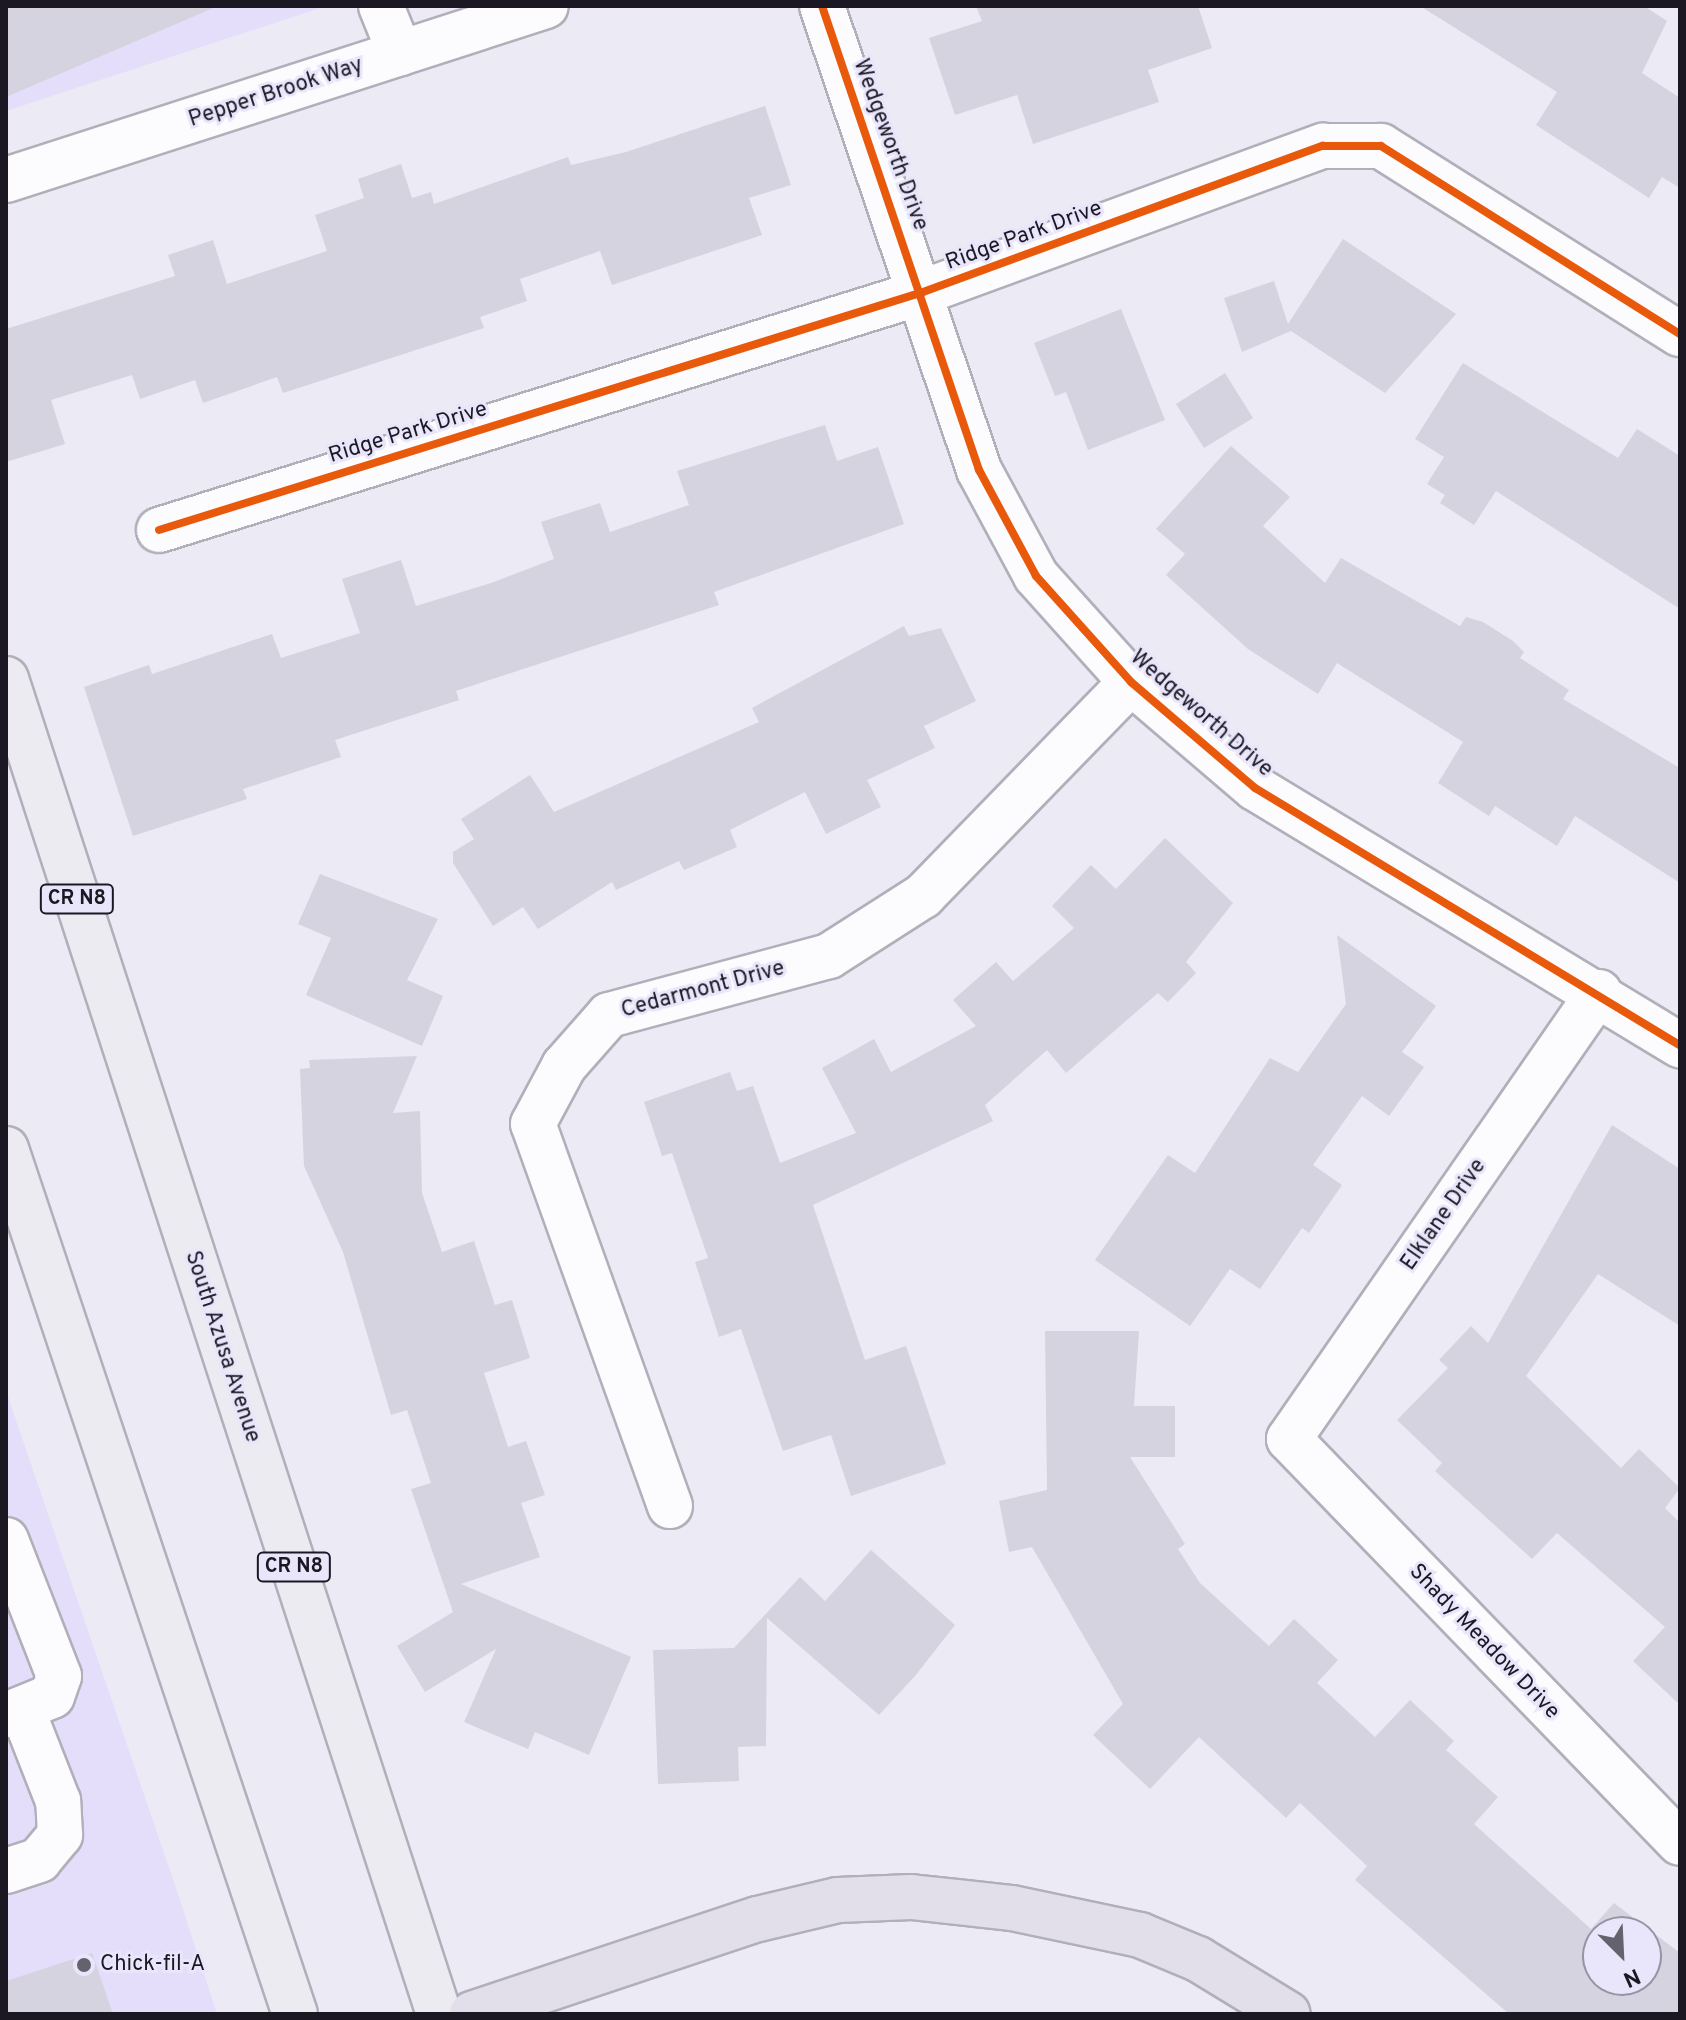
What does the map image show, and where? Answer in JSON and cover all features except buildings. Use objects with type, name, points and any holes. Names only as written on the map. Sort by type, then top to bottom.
[{"type":"highway","points":[[472,2014],[758,1919],[838,1900],[911,1897],[1012,1908],[1140,1935],[1198,1959],[1288,2014]]},
{"type":"main road","name":"South Azusa Avenue","points":[[6,679],[439,2014]]},
{"type":"main road","points":[[6,1149],[295,2014]]},
{"type":"street","points":[[381,6],[400,53]]},
{"type":"street","name":"Pepper Brook Way","points":[[6,180],[546,6]]},
{"type":"street","name":"Wedgeworth Drive","points":[[822,6],[923,292],[979,470],[1036,576],[1131,682],[1255,788],[1599,992],[1680,1045]]},
{"type":"street","name":"Ridge Park Drive","points":[[159,530],[923,292],[1323,146],[1381,146],[1680,334]]},
{"type":"street","name":"Cedarmont Drive","points":[[670,1506],[533,1124],[564,1066],[609,1015],[829,956],[923,896],[1131,682]]},
{"type":"street","name":"Elklane Drive","points":[[1289,1439],[1599,992]]},
{"type":"street","name":"Shady Meadow Drive","points":[[1289,1439],[1680,1843]]},
{"type":"street","points":[[6,1540],[59,1676],[52,1696],[14,1712],[58,1801],[60,1835],[39,1860],[6,1871]]},
{"type":"shaded area","points":[[6,6],[326,6],[6,111]]},
{"type":"shaded area","points":[[6,1391],[177,1891],[217,2014],[6,2014]]},
{"type":"cycle path","points":[[822,6],[979,470],[1036,576],[1131,682],[1255,788],[1680,1045]]},
{"type":"cycle path","points":[[159,530],[923,292],[1323,146],[1381,146],[1680,334]]},
{"type":"place","name":"Chick-fil-A","points":[[84,1965]]}]
